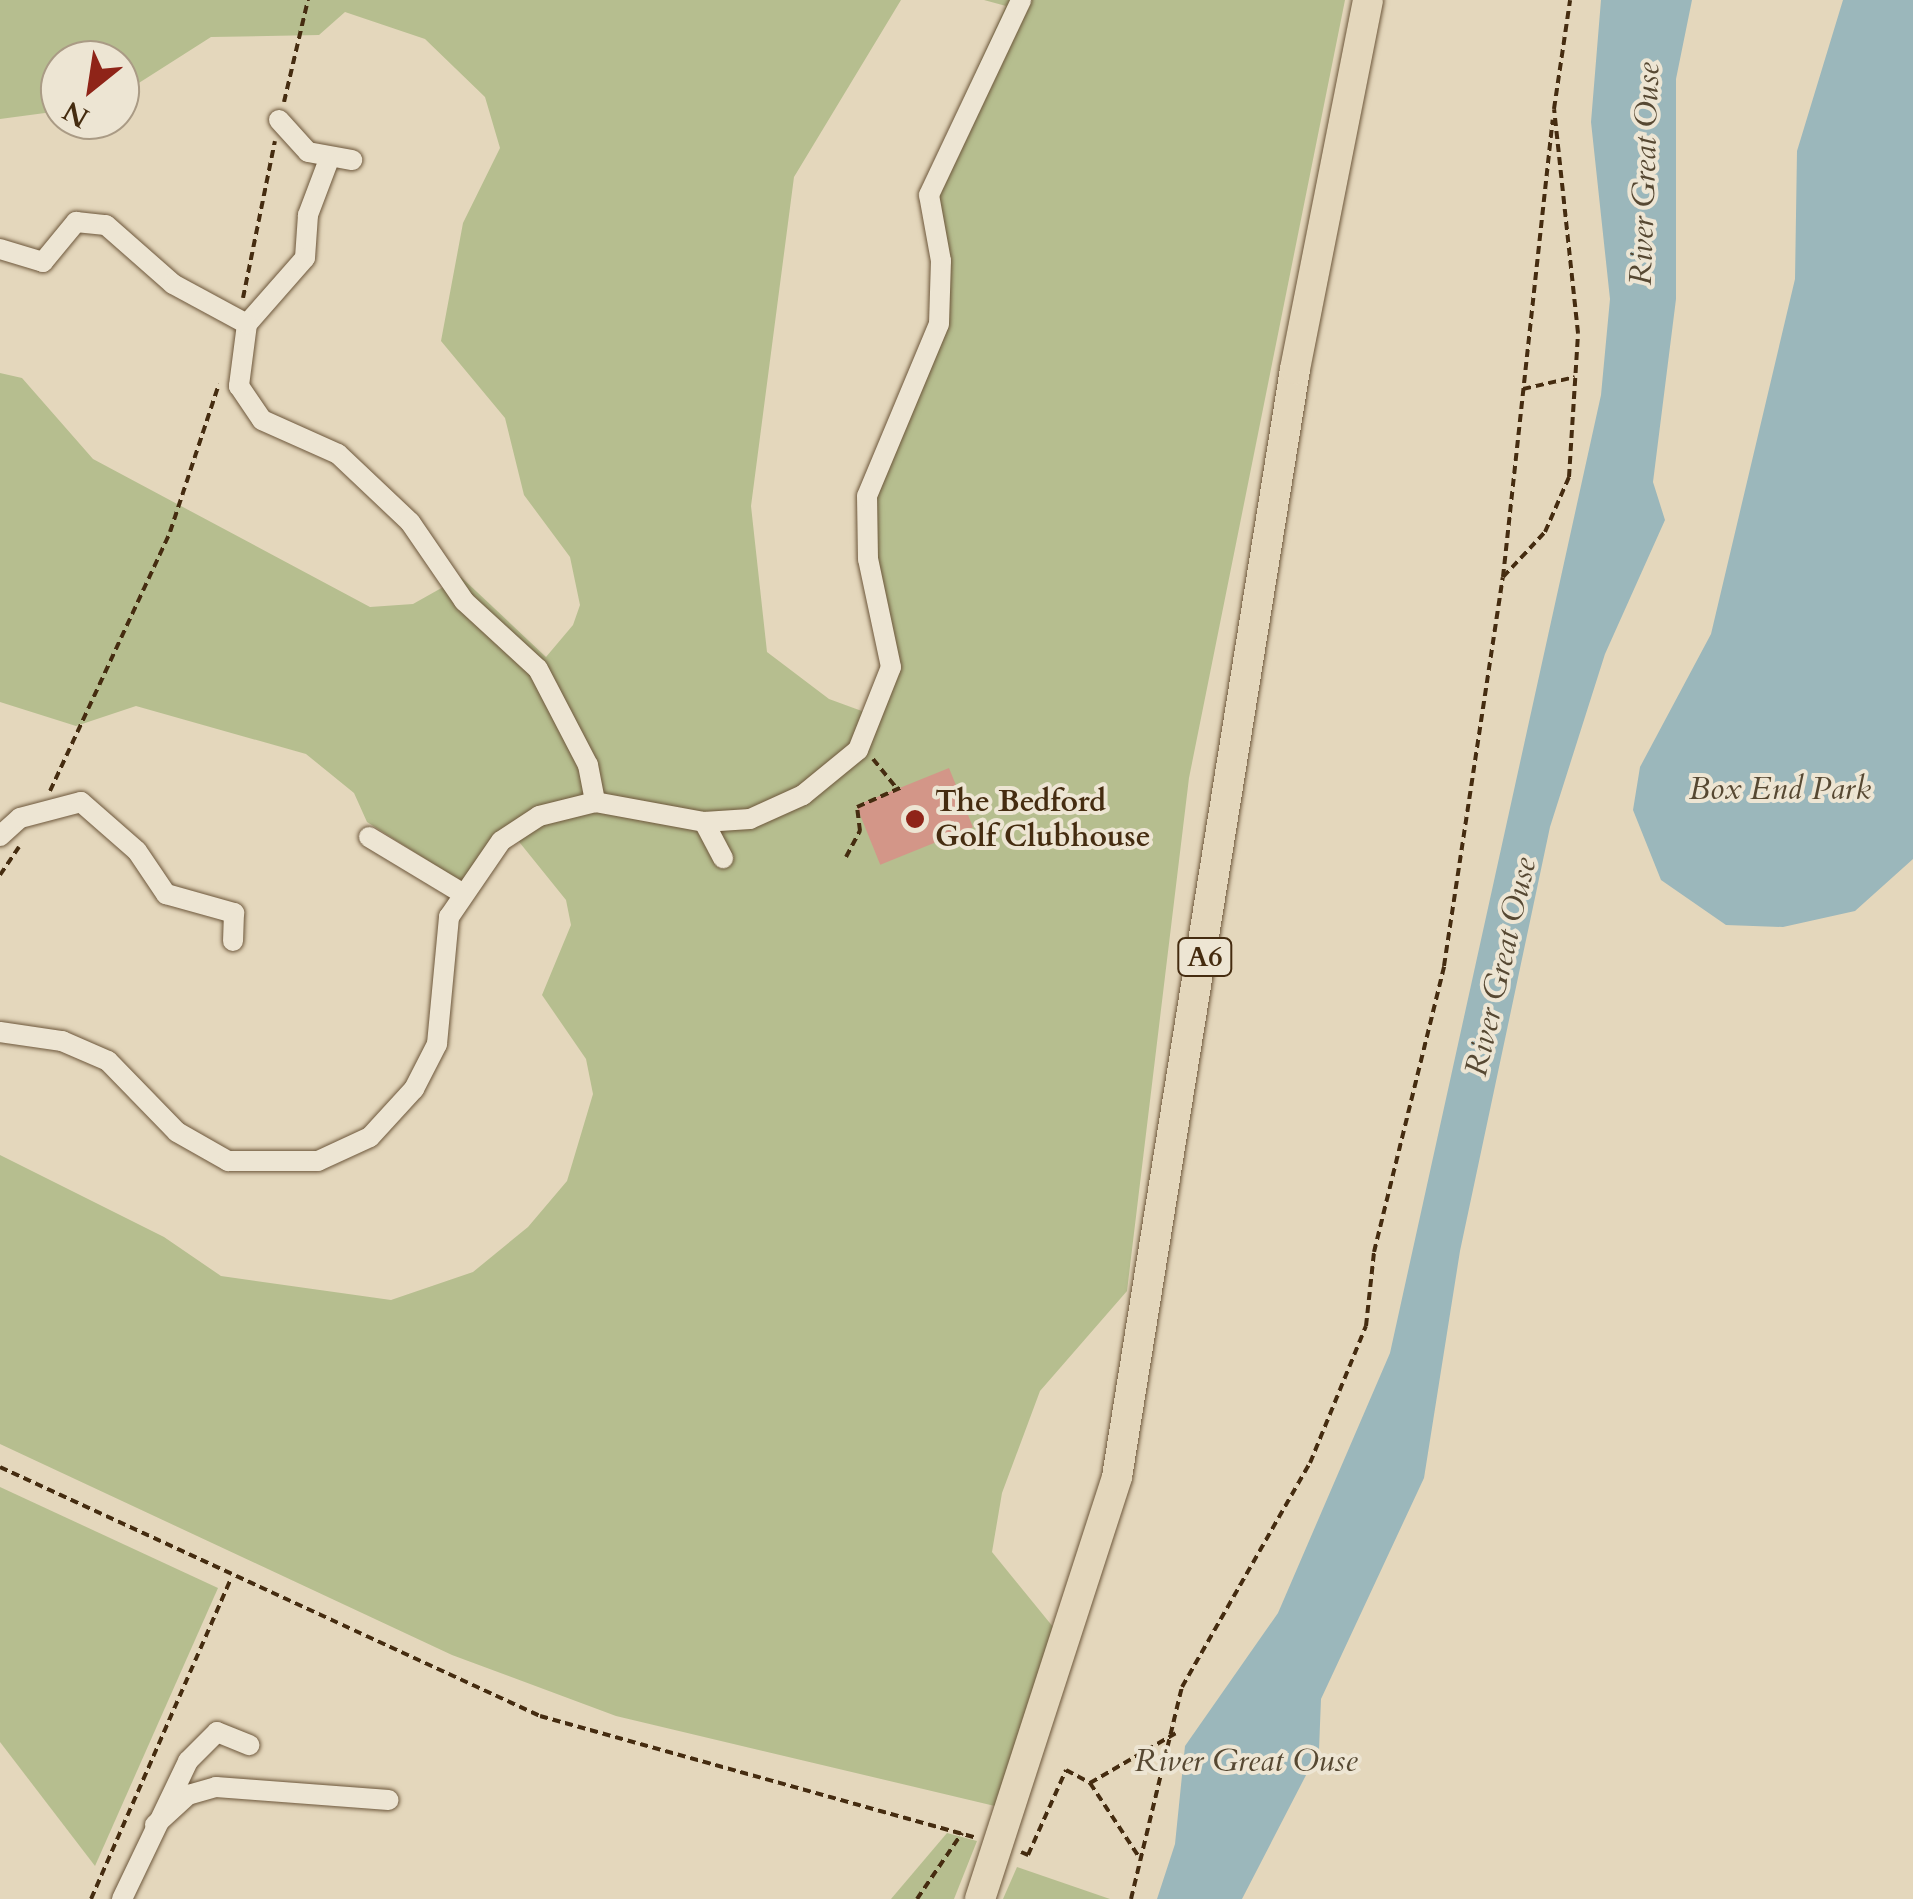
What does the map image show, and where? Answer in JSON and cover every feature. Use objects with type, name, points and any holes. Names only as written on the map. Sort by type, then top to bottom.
[{"type":"highway","name":"A6","points":[[980,1899],[1117,1477],[1295,369],[1368,0]]},
{"type":"street","points":[[0,1032],[108,1061],[176,1132],[228,1161],[318,1161],[395,1114],[429,1063],[442,1016],[443,942],[460,892],[511,834],[595,802],[704,822],[782,809],[858,750],[891,666],[868,559],[866,496],[939,324],[941,262],[929,196],[1022,0]]},
{"type":"street","points":[[279,120],[308,152],[328,162],[352,160]]},
{"type":"street","points":[[328,162],[308,215],[306,258],[243,322],[238,366],[250,407],[338,454],[410,522],[464,601],[538,668],[588,765],[595,802]]},
{"type":"street","points":[[0,248],[43,262],[76,222],[106,225],[174,284],[243,322]]},
{"type":"street","points":[[0,836],[39,814],[82,802],[137,851],[166,894],[234,913],[233,941]]},
{"type":"street","points":[[704,822],[723,858]]},
{"type":"street","points":[[369,838],[460,892]]},
{"type":"street","points":[[122,1899],[188,1761],[217,1732],[250,1745]]},
{"type":"street","points":[[155,1826],[188,1795],[216,1787],[389,1800]]},
{"type":"path","points":[[243,322],[279,120],[308,0]]},
{"type":"path","points":[[1131,1899],[1176,1733],[1182,1687],[1310,1463],[1366,1326],[1374,1252],[1444,966],[1503,578],[1554,109],[1570,0]]},
{"type":"path","points":[[1503,578],[1545,532],[1570,477],[1575,376],[1554,109]]},
{"type":"path","points":[[39,814],[170,532],[223,372]]},
{"type":"path","points":[[1523,389],[1575,376]]},
{"type":"path","points":[[846,856],[860,831],[857,807],[900,788],[886,767],[858,750]]},
{"type":"path","points":[[0,1468],[231,1578],[540,1716],[1001,1844],[1028,1855],[1066,1770],[1090,1783],[1141,1860]]},
{"type":"path","points":[[91,1899],[231,1578]]},
{"type":"path","points":[[1090,1783],[1176,1733]]},
{"type":"path","points":[[917,1899],[962,1834]]},
{"type":"green space","points":[[0,0],[901,0],[794,177],[751,506],[767,652],[829,699],[870,714],[882,663],[858,496],[928,336],[934,266],[926,180],[1006,6],[984,0],[1345,0],[1189,778],[1127,1291],[1040,1391],[1002,1493],[992,1552],[1058,1633],[999,1807],[616,1716],[452,1655],[0,1444],[0,1155],[164,1237],[221,1276],[391,1300],[473,1272],[528,1227],[567,1181],[593,1094],[586,1059],[542,995],[571,925],[566,900],[516,838],[465,884],[367,822],[354,793],[306,754],[136,706],[76,726],[0,702],[0,373],[22,378],[93,459],[370,607],[413,604],[461,577],[546,657],[573,625],[580,605],[570,557],[524,495],[505,418],[441,341],[463,223],[500,148],[485,97],[425,39],[345,12],[319,35],[211,37],[140,82],[140,40],[40,40],[40,114],[0,119]]},
{"type":"green space","points":[[0,1487],[218,1588],[95,1866],[0,1742]]},
{"type":"green space","points":[[947,1833],[977,1841],[954,1899],[891,1899]]},
{"type":"green space","points":[[1017,1867],[1110,1899],[1003,1899]]},
{"type":"water","name":"River Great Ouse","points":[[1601,0],[1692,0],[1676,79],[1676,299],[1653,482],[1665,520],[1605,654],[1550,827],[1460,1251],[1424,1478],[1321,1699],[1319,1750],[1242,1899],[1157,1899],[1175,1844],[1185,1746],[1278,1613],[1390,1353],[1601,395],[1610,299],[1591,122]]},
{"type":"water","name":"Box End Park","points":[[1843,0],[1913,0],[1913,859],[1855,911],[1783,927],[1726,925],[1661,880],[1633,810],[1640,767],[1711,634],[1795,279],[1797,151]]},
{"type":"building","name":"The Bedford Golf Clubhouse","points":[[949,768],[973,827],[880,865],[856,805]]},
{"type":"place","name":"The Bedford Golf Clubhouse","points":[[915,819]]}]
